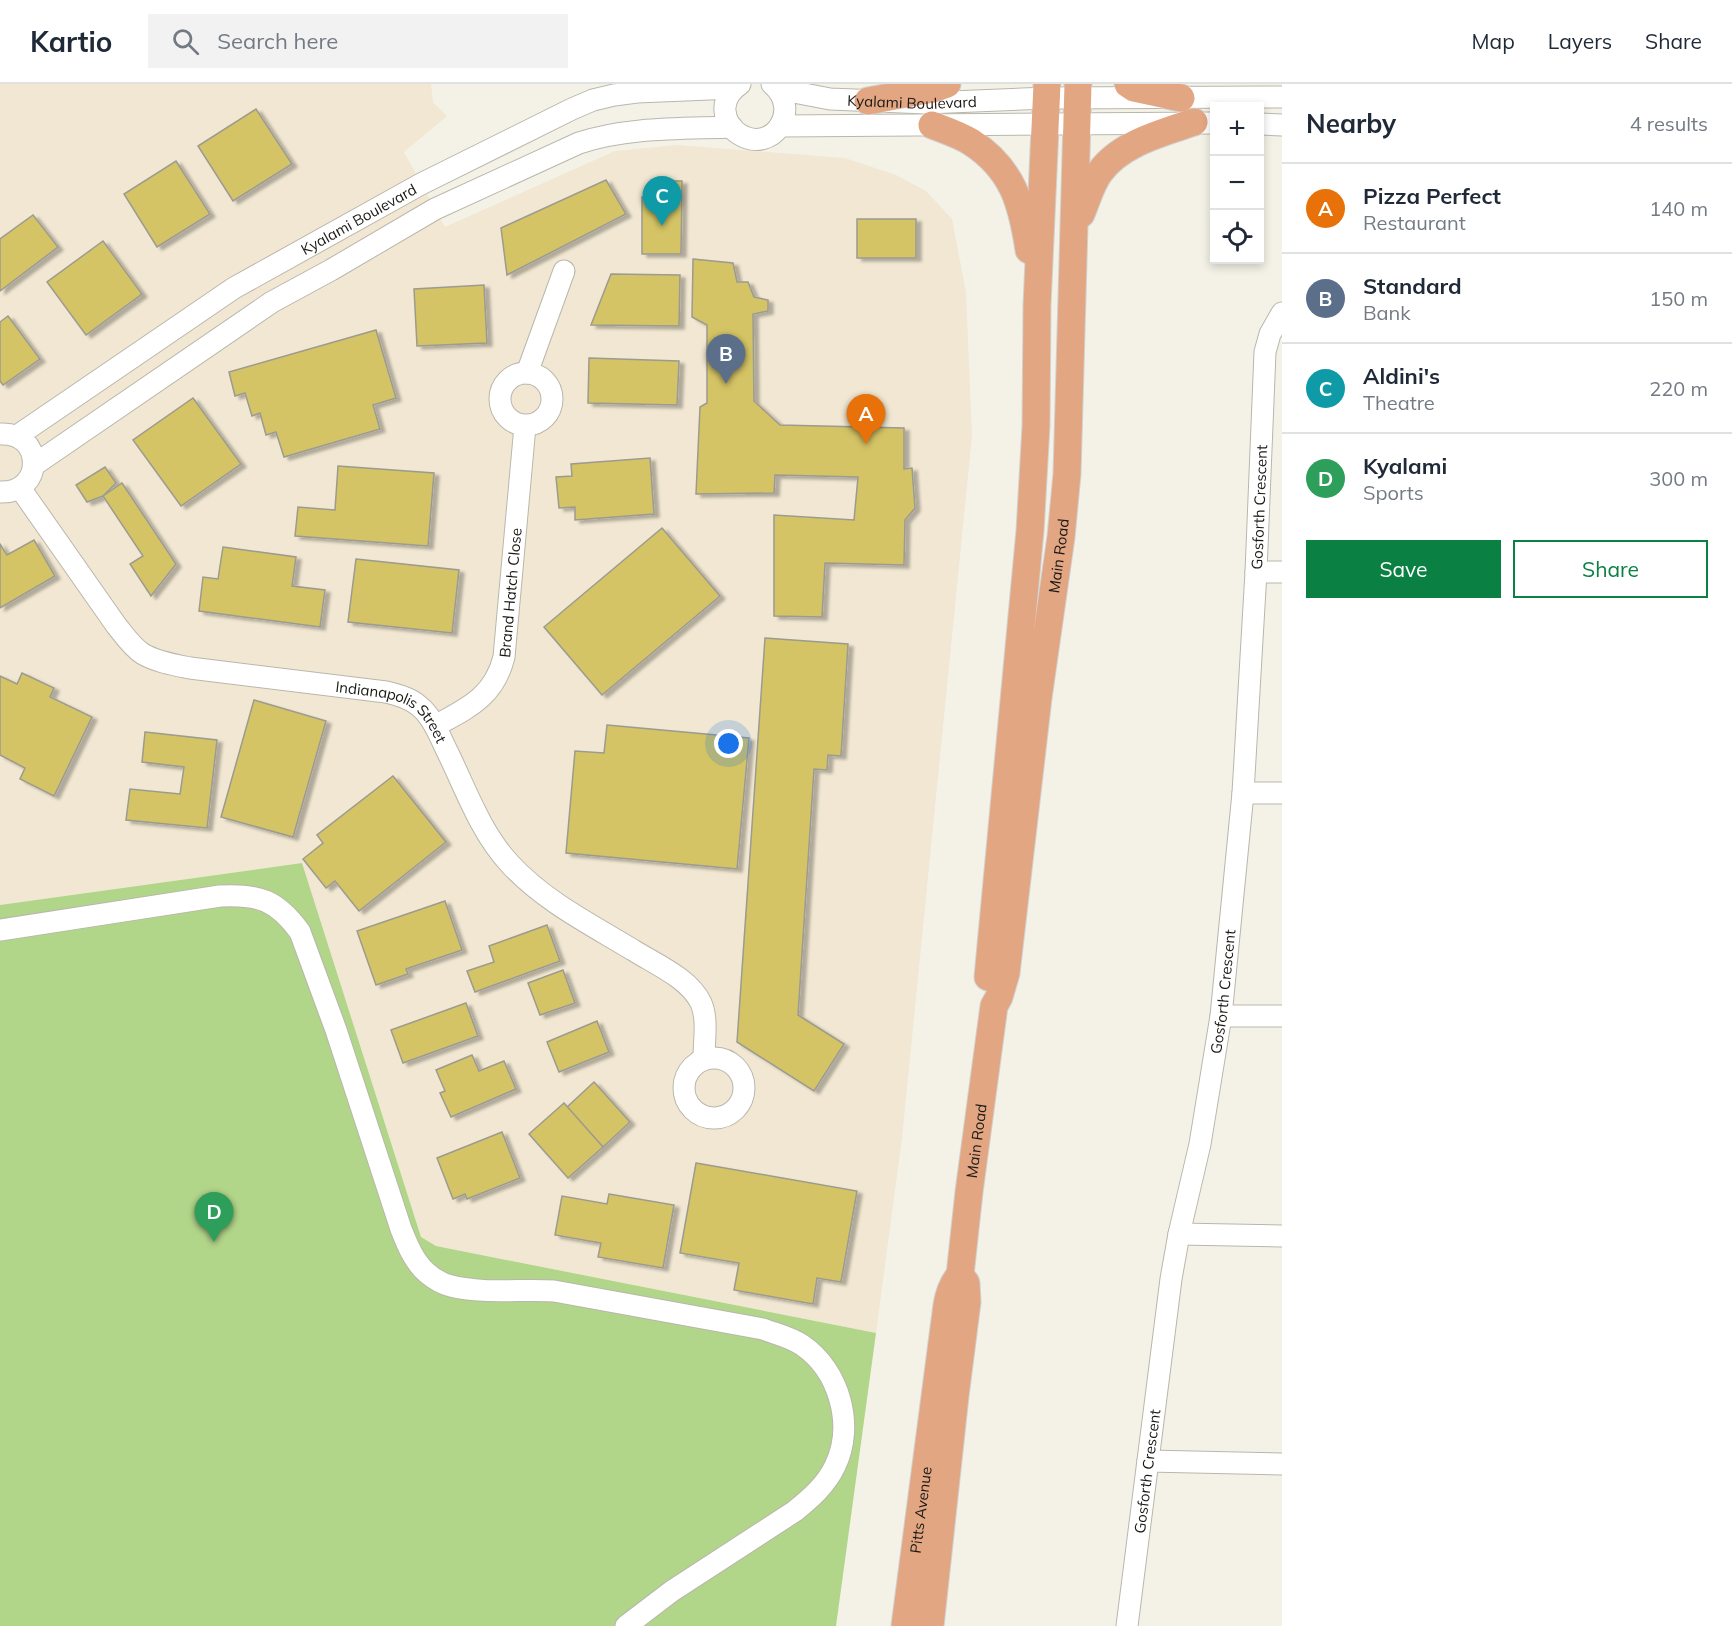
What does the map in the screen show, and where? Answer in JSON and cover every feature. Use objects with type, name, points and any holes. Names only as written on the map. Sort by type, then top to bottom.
[{"type":"main road","points":[[868,101],[933,89],[947,84]]},
{"type":"main road","points":[[1128,84],[1196,114]]},
{"type":"main road","name":"Main Road","points":[[994,1006],[989,999],[987,980],[1030,531],[1036,426],[1037,305],[1047,91]]},
{"type":"main road","name":"Main Road","points":[[945,1395],[967,1302],[966,1283],[960,1275],[969,1192],[994,1006],[1006,973],[1038,698],[1061,537],[1067,474],[1078,102]]},
{"type":"main road","points":[[1075,229],[1099,172],[1111,159],[1196,114]]},
{"type":"main road","points":[[932,125],[970,141],[986,153],[1012,184],[1022,214],[1037,305]]},
{"type":"main road","name":"Pitts Avenue","points":[[905,1626],[945,1395]]},
{"type":"main road","name":"Pitts Avenue","points":[[930,1626],[945,1395]]},
{"type":"street","name":"Kyalami Boulevard","points":[[737,86],[728,96],[725,105],[726,115],[736,132],[744,138],[754,139],[773,134],[784,117],[783,98],[774,87]]},
{"type":"street","name":"Kyalami Boulevard","points":[[9,435],[258,274],[421,184],[572,109],[593,100],[614,95],[737,86]]},
{"type":"street","name":"Kyalami Boulevard","points":[[774,87],[830,99],[926,103],[1047,91],[1078,102]]},
{"type":"street","points":[[1235,102],[1282,97]]},
{"type":"street","name":"Kyalami Boulevard","points":[[780,126],[1046,125],[1078,102]]},
{"type":"street","points":[[1078,102],[1196,114]]},
{"type":"street","points":[[1264,124],[1282,125]]},
{"type":"street","name":"Kyalami Boulevard","points":[[34,465],[272,302],[435,209],[579,143],[603,135],[732,127]]},
{"type":"street","points":[[527,373],[564,270]]},
{"type":"street","name":"Gosforth Crescent","points":[[1127,1626],[1164,1328],[1179,1233],[1200,1144],[1221,1016],[1243,793],[1273,328],[1282,313]]},
{"type":"street","points":[[527,373],[543,379],[548,385],[553,400],[547,416],[534,425],[525,426],[517,424],[504,414],[500,399],[505,383],[519,374],[527,373]]},
{"type":"street","name":"Brand Hatch Close","points":[[435,726],[482,698],[500,672],[505,645],[525,426]]},
{"type":"street","points":[[9,435],[24,441],[30,448],[34,465],[27,482],[10,490]]},
{"type":"street","name":"Indianapolis Street","points":[[10,490],[129,642],[143,654],[190,668],[386,692],[405,697],[420,706],[435,726],[489,837],[508,863],[528,883],[555,903],[672,974],[700,1001],[705,1014],[704,1057],[700,1061]]},
{"type":"street","points":[[1257,572],[1282,572]]},
{"type":"street","points":[[1243,793],[1282,793]]},
{"type":"street","points":[[0,930],[220,896],[244,894],[262,899],[281,910],[300,932],[336,1030],[401,1229],[408,1247],[425,1272],[450,1286],[554,1291],[763,1329],[787,1337],[803,1346],[817,1359],[830,1374],[838,1390],[842,1409],[842,1443],[836,1465],[824,1484],[795,1511],[672,1591],[626,1626]]},
{"type":"street","points":[[1221,1016],[1282,1016]]},
{"type":"street","points":[[1179,1233],[1282,1236]]},
{"type":"street","points":[[1148,1461],[1282,1464]]},
{"type":"shaded area","points":[[0,84],[431,84],[433,102],[447,116],[404,152],[445,227],[615,151],[677,145],[845,158],[896,175],[926,191],[952,219],[966,292],[972,436],[902,1138],[876,1333],[436,1246],[421,1237],[302,863],[0,905]]},
{"type":"green space","points":[[302,863],[421,1237],[436,1246],[876,1333],[836,1626],[0,1626],[0,905]]},
{"type":"building","points":[[256,109],[292,164],[233,201],[198,146]]},
{"type":"building","points":[[176,161],[210,214],[157,247],[124,194]]},
{"type":"building","points":[[606,180],[626,214],[507,275],[501,228]]},
{"type":"building","points":[[654,181],[682,181],[681,254],[642,254],[642,197],[654,198]]},
{"type":"building","points":[[33,215],[58,247],[0,291],[0,239]]},
{"type":"building","points":[[857,219],[916,219],[916,258],[857,258]]},
{"type":"building","points":[[103,241],[142,294],[86,335],[47,282]]},
{"type":"building","points":[[693,259],[733,263],[737,282],[748,282],[754,297],[768,300],[768,311],[753,314],[754,401],[780,425],[904,428],[904,469],[912,468],[915,508],[905,520],[904,565],[825,563],[822,617],[774,616],[774,515],[854,520],[858,477],[775,475],[774,493],[696,494],[700,407],[707,403],[707,325],[692,317]]},
{"type":"building","points":[[611,274],[680,275],[679,326],[591,325]]},
{"type":"building","points":[[484,285],[487,343],[417,346],[414,289]]},
{"type":"building","points":[[8,316],[40,359],[3,385],[0,381],[0,322]]},
{"type":"building","points":[[376,330],[396,398],[373,405],[380,429],[284,457],[276,432],[266,435],[260,413],[252,416],[245,393],[235,396],[229,372]]},
{"type":"building","points":[[589,358],[679,361],[677,405],[588,403]]},
{"type":"building","points":[[193,398],[241,464],[181,506],[133,440]]},
{"type":"building","points":[[650,458],[654,514],[575,520],[575,507],[559,508],[556,477],[572,476],[571,464]]},
{"type":"building","points":[[338,466],[434,473],[428,546],[295,536],[298,507],[335,510]]},
{"type":"building","points":[[105,467],[116,483],[103,496],[87,502],[76,485]]},
{"type":"building","points":[[122,483],[176,564],[151,596],[130,564],[143,556],[103,496]]},
{"type":"building","points":[[662,528],[720,596],[602,695],[544,627]]},
{"type":"building","points":[[34,540],[55,576],[0,608],[0,544],[7,555]]},
{"type":"building","points":[[223,547],[296,557],[292,586],[325,590],[320,627],[199,611],[203,577],[218,579]]},
{"type":"building","points":[[356,559],[459,570],[452,633],[348,622]]},
{"type":"building","points":[[765,638],[848,644],[841,756],[828,755],[827,770],[814,769],[798,1015],[844,1044],[814,1091],[737,1042]]},
{"type":"building","points":[[22,673],[54,688],[50,697],[92,717],[54,796],[20,779],[25,768],[0,755],[0,676],[17,684]]},
{"type":"building","points":[[254,700],[326,721],[293,837],[221,817]]},
{"type":"building","points":[[607,725],[749,738],[737,869],[566,853],[575,751],[604,753]]},
{"type":"building","points":[[145,732],[217,740],[207,828],[126,820],[130,789],[180,794],[184,767],[142,762]]},
{"type":"building","points":[[393,776],[446,842],[359,911],[335,881],[326,888],[303,859],[323,843],[317,835]]},
{"type":"building","points":[[445,901],[462,950],[406,969],[408,974],[376,985],[357,931]]},
{"type":"building","points":[[547,925],[560,961],[475,992],[467,971],[494,962],[489,946]]},
{"type":"building","points":[[563,970],[575,1003],[540,1015],[528,983]]},
{"type":"building","points":[[466,1003],[478,1036],[403,1063],[391,1030]]},
{"type":"building","points":[[597,1021],[609,1052],[559,1072],[547,1042]]},
{"type":"building","points":[[472,1055],[479,1071],[504,1061],[516,1089],[451,1117],[440,1093],[445,1091],[436,1070]]},
{"type":"building","points":[[594,1082],[630,1122],[603,1147],[566,1108]]},
{"type":"building","points":[[564,1103],[603,1147],[568,1178],[529,1134]]},
{"type":"building","points":[[502,1132],[520,1178],[467,1199],[465,1194],[453,1199],[437,1158]]},
{"type":"building","points":[[696,1163],[857,1191],[841,1282],[817,1278],[813,1304],[734,1290],[739,1263],[680,1253]]},
{"type":"building","points":[[609,1194],[674,1205],[663,1268],[598,1257],[601,1243],[555,1235],[562,1196],[607,1204]]},
{"type":"place","name":"Aldini's","points":[[662,226]]},
{"type":"place","name":"Standard","points":[[726,384]]},
{"type":"place","name":"Pizza Perfect","points":[[866,444]]},
{"type":"place","name":"Kyalami","points":[[214,1242]]}]
